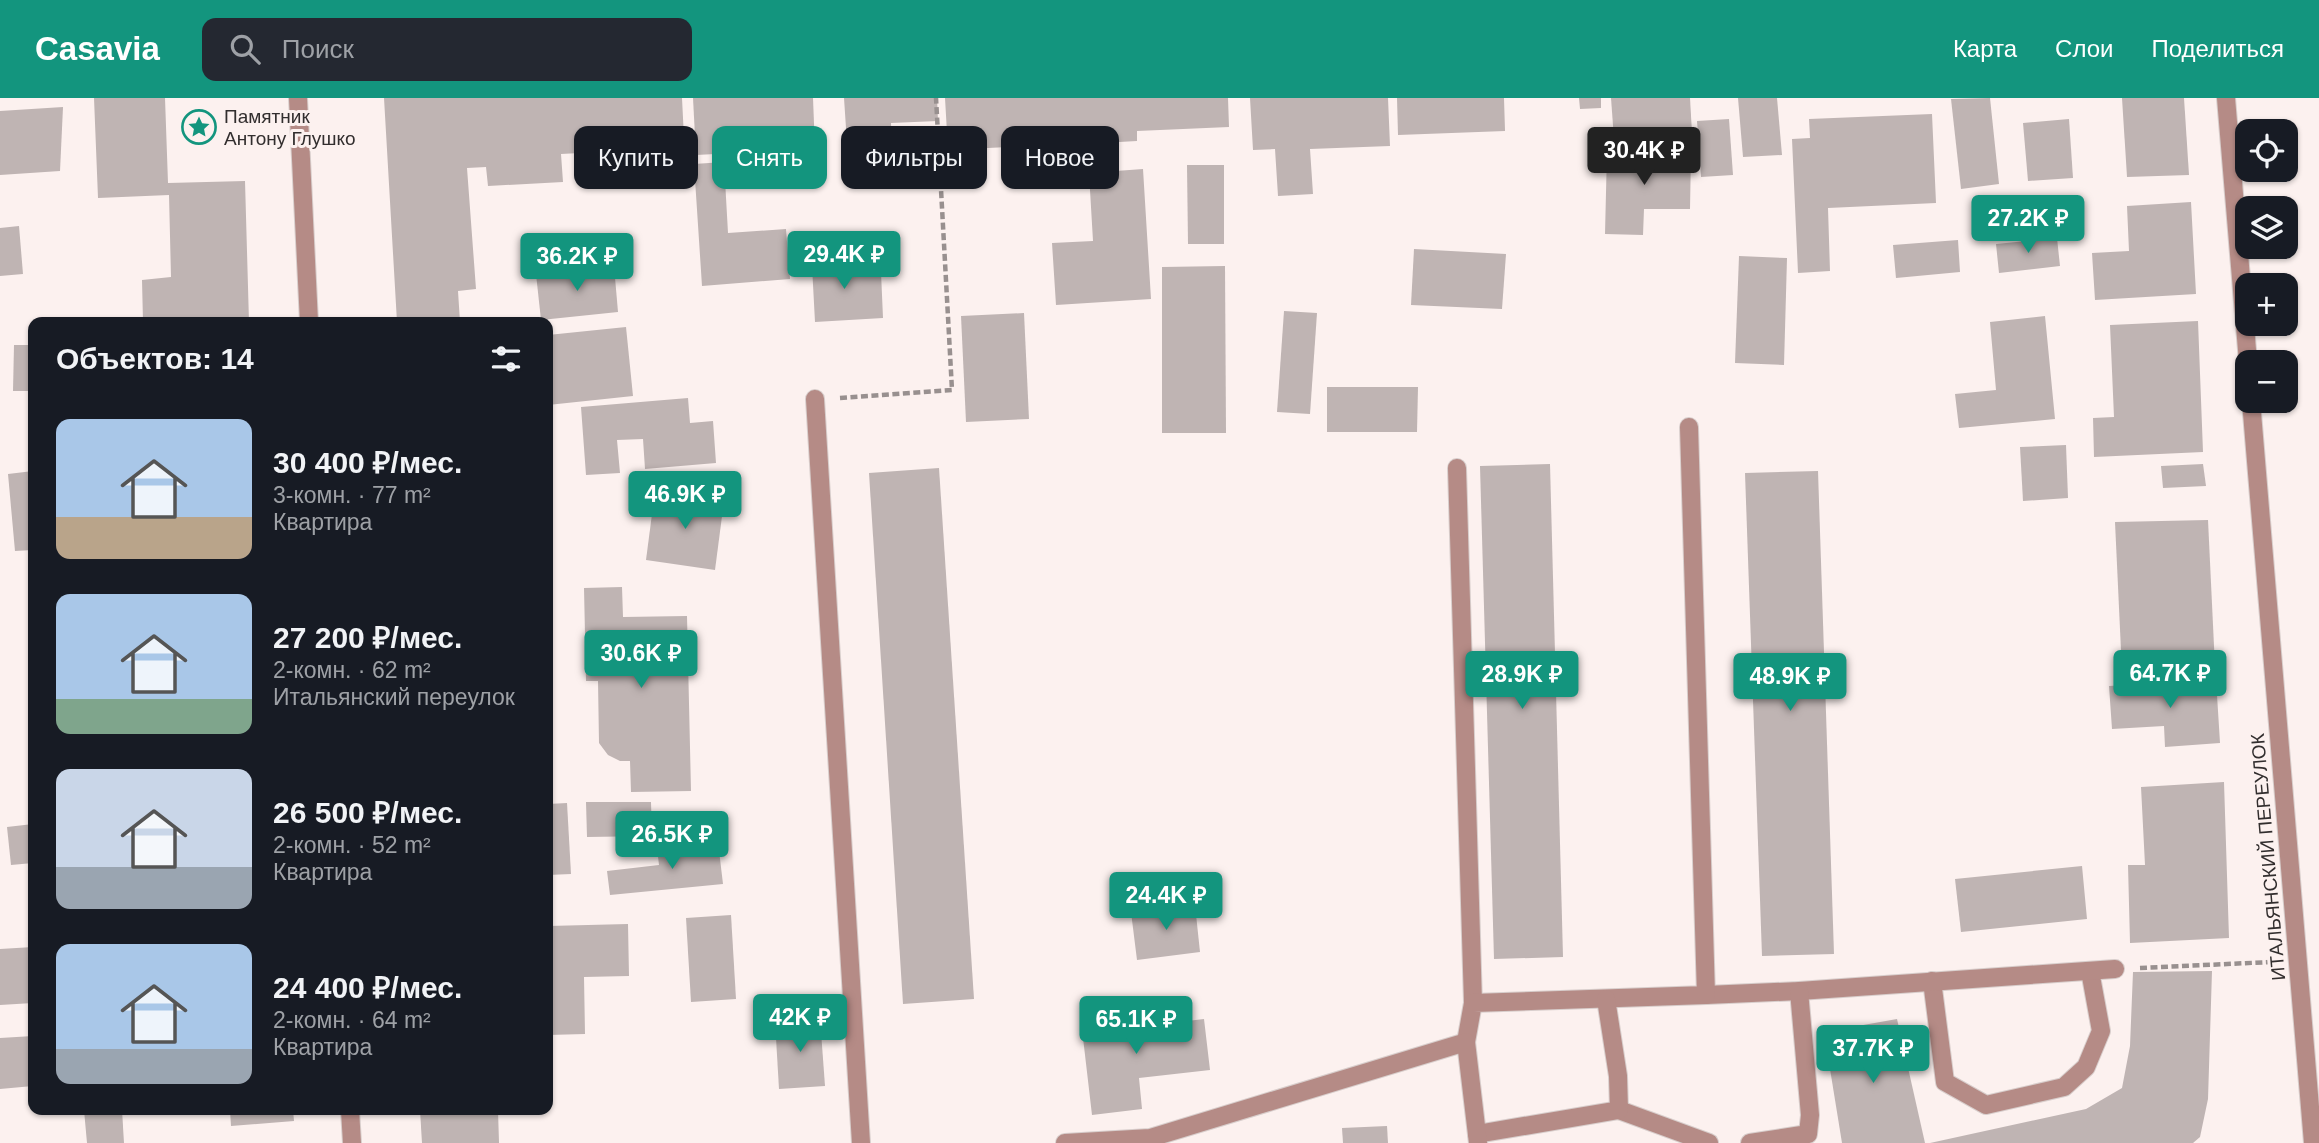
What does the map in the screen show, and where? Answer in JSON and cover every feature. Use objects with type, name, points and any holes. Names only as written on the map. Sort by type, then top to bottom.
[{"type":"street","points":[[298,98],[309,317]]},
{"type":"street","points":[[2226,98],[2247,350]]},
{"type":"street","points":[[815,399],[861,1143]]},
{"type":"street","name":"ИТАЛЬЯНСКИЙ ПЕРЕУЛОК","points":[[2252,413],[2313,1143]]},
{"type":"street","points":[[1689,427],[1706,995]]},
{"type":"street","points":[[1457,468],[1473,1003],[1466,1042],[1477,1139],[1619,1110],[1709,1143]]},
{"type":"street","points":[[1473,1003],[1799,991],[2115,969]]},
{"type":"street","points":[[1932,981],[1945,1082],[1986,1105],[2064,1087],[2086,1067],[2101,1031],[2090,971]]},
{"type":"street","points":[[1750,1143],[1808,1134],[1811,1115],[1799,991]]},
{"type":"street","points":[[1606,999],[1618,1076],[1619,1110]]},
{"type":"street","points":[[1065,1143],[1150,1138],[1466,1042]]},
{"type":"street","points":[[350,1115],[352,1143]]},
{"type":"path","points":[[815,399],[952,390],[936,98]]},
{"type":"path","points":[[2115,969],[2298,961]]},
{"type":"building","points":[[94,98],[165,98],[168,183],[245,181],[249,317],[143,317],[142,280],[171,277],[169,195],[98,198]]},
{"type":"building","points":[[384,98],[682,98],[683,126],[574,126],[574,153],[561,154],[563,182],[488,186],[486,167],[467,168],[476,289],[458,291],[460,317],[397,317]]},
{"type":"building","points":[[693,98],[813,98],[814,126],[712,126],[712,154],[698,155],[698,126],[694,126]]},
{"type":"building","points":[[844,98],[937,98],[938,121],[891,123],[891,126],[846,126]]},
{"type":"building","points":[[945,98],[1228,98],[1229,127],[1137,131],[1137,141],[1119,142],[1119,126],[1001,126],[1001,147],[987,148],[987,126],[947,126]]},
{"type":"building","points":[[1250,98],[1388,98],[1390,146],[1310,149],[1313,194],[1278,196],[1275,149],[1253,150]]},
{"type":"building","points":[[1397,98],[1504,98],[1505,131],[1398,135]]},
{"type":"building","points":[[1579,98],[1601,98],[1601,108],[1580,109]]},
{"type":"building","points":[[1611,98],[1690,98],[1692,133],[1614,139]]},
{"type":"building","points":[[1738,98],[1777,98],[1782,155],[1743,157]]},
{"type":"building","points":[[1990,98],[1999,184],[1961,189],[1951,99]]},
{"type":"building","points":[[2122,98],[2184,98],[2189,175],[2127,177]]},
{"type":"building","points":[[63,107],[60,171],[0,175],[0,111]]},
{"type":"building","points":[[1932,114],[1936,203],[1828,208],[1830,271],[1798,273],[1792,139],[1810,138],[1809,119]]},
{"type":"building","points":[[1729,119],[1733,175],[1701,177],[1697,121]]},
{"type":"building","points":[[2069,119],[2073,178],[2028,181],[2023,123]]},
{"type":"building","points":[[1607,151],[1691,153],[1690,209],[1644,209],[1643,235],[1605,234]]},
{"type":"building","points":[[712,163],[712,189],[726,189],[728,233],[786,229],[790,279],[702,286],[696,189],[698,189],[698,164]]},
{"type":"building","points":[[1187,165],[1224,165],[1224,244],[1188,244]]},
{"type":"building","points":[[1143,169],[1151,299],[1056,305],[1052,243],[1093,241],[1090,189],[1119,189],[1119,171]]},
{"type":"building","points":[[2191,202],[2196,294],[2095,300],[2092,253],[2129,251],[2127,206]]},
{"type":"building","points":[[19,226],[23,274],[0,276],[0,228]]},
{"type":"building","points":[[2057,238],[2060,266],[1999,273],[1996,244]]},
{"type":"building","points":[[1958,240],[1960,272],[1896,278],[1893,245]]},
{"type":"building","points":[[834,246],[835,275],[881,272],[883,318],[815,322],[811,247]]},
{"type":"building","points":[[1414,249],[1506,254],[1502,309],[1411,305]]},
{"type":"building","points":[[1739,256],[1787,258],[1784,365],[1735,363]]},
{"type":"building","points":[[614,266],[618,312],[553,319],[541,317],[536,274]]},
{"type":"building","points":[[1225,266],[1226,433],[1162,433],[1162,267]]},
{"type":"building","points":[[1284,311],[1317,313],[1310,414],[1277,412]]},
{"type":"building","points":[[1024,313],[1029,419],[966,422],[961,316]]},
{"type":"building","points":[[2045,316],[2055,419],[1959,428],[1955,394],[1996,390],[1990,322]]},
{"type":"building","points":[[2198,321],[2203,452],[2094,457],[2093,418],[2114,417],[2110,325]]},
{"type":"building","points":[[626,327],[633,396],[553,404],[553,334]]},
{"type":"building","points":[[14,345],[28,345],[28,391],[13,391]]},
{"type":"building","points":[[1327,387],[1418,387],[1417,432],[1327,432]]},
{"type":"building","points":[[688,398],[690,423],[713,421],[716,463],[645,469],[643,439],[617,440],[620,473],[586,475],[581,407]]},
{"type":"building","points":[[2066,445],[2068,498],[2023,501],[2020,447]]},
{"type":"building","points":[[1550,464],[1563,957],[1494,959],[1480,466]]},
{"type":"building","points":[[2203,464],[2206,486],[2163,488],[2161,466]]},
{"type":"building","points":[[939,468],[974,999],[903,1004],[869,473]]},
{"type":"building","points":[[1818,471],[1834,954],[1762,956],[1745,473]]},
{"type":"building","points":[[28,472],[28,550],[15,551],[8,474]]},
{"type":"building","points":[[655,491],[724,501],[715,570],[646,560]]},
{"type":"building","points":[[2208,520],[2215,667],[2122,672],[2115,522]]},
{"type":"building","points":[[622,587],[623,617],[687,616],[691,791],[631,792],[630,761],[620,761],[608,755],[599,743],[598,681],[586,681],[584,588]]},
{"type":"building","points":[[2216,679],[2220,743],[2165,747],[2164,726],[2112,729],[2109,686]]},
{"type":"building","points":[[2224,782],[2229,938],[2130,943],[2128,865],[2145,865],[2141,787]]},
{"type":"building","points":[[586,802],[651,802],[652,836],[587,837]]},
{"type":"building","points":[[567,803],[571,874],[553,875],[553,804]]},
{"type":"building","points":[[28,825],[28,863],[11,865],[7,827]]},
{"type":"building","points":[[718,842],[723,884],[610,895],[607,871],[659,865],[657,848]]},
{"type":"building","points":[[2082,866],[2087,919],[1961,932],[1955,879]]},
{"type":"building","points":[[1195,905],[1200,952],[1137,960],[1131,912]]},
{"type":"building","points":[[731,915],[736,999],[691,1002],[686,918]]},
{"type":"building","points":[[628,924],[629,976],[584,977],[585,1034],[553,1035],[553,926]]},
{"type":"building","points":[[28,947],[28,1003],[0,1005],[0,949]]},
{"type":"building","points":[[2212,971],[2208,1099],[2200,1137],[2193,1143],[1930,1143],[2086,1109],[2122,1088],[2130,1046],[2133,972]]},
{"type":"building","points":[[1127,1007],[1129,1028],[1204,1019],[1210,1070],[1139,1078],[1142,1109],[1092,1115],[1080,1012]]},
{"type":"building","points":[[820,1018],[825,1086],[779,1089],[775,1021]]},
{"type":"building","points":[[1897,1019],[1925,1143],[1842,1143],[1824,1032]]},
{"type":"building","points":[[28,1036],[28,1086],[0,1089],[0,1038]]},
{"type":"building","points":[[84,1115],[122,1115],[124,1143],[87,1143]]},
{"type":"building","points":[[230,1115],[293,1115],[294,1121],[231,1126]]},
{"type":"building","points":[[420,1115],[498,1115],[499,1143],[422,1143]]},
{"type":"building","points":[[1387,1126],[1388,1143],[1343,1143],[1342,1128]]},
{"type":"place","name":"Памятник Антону Глушко","points":[[199,127]]}]
